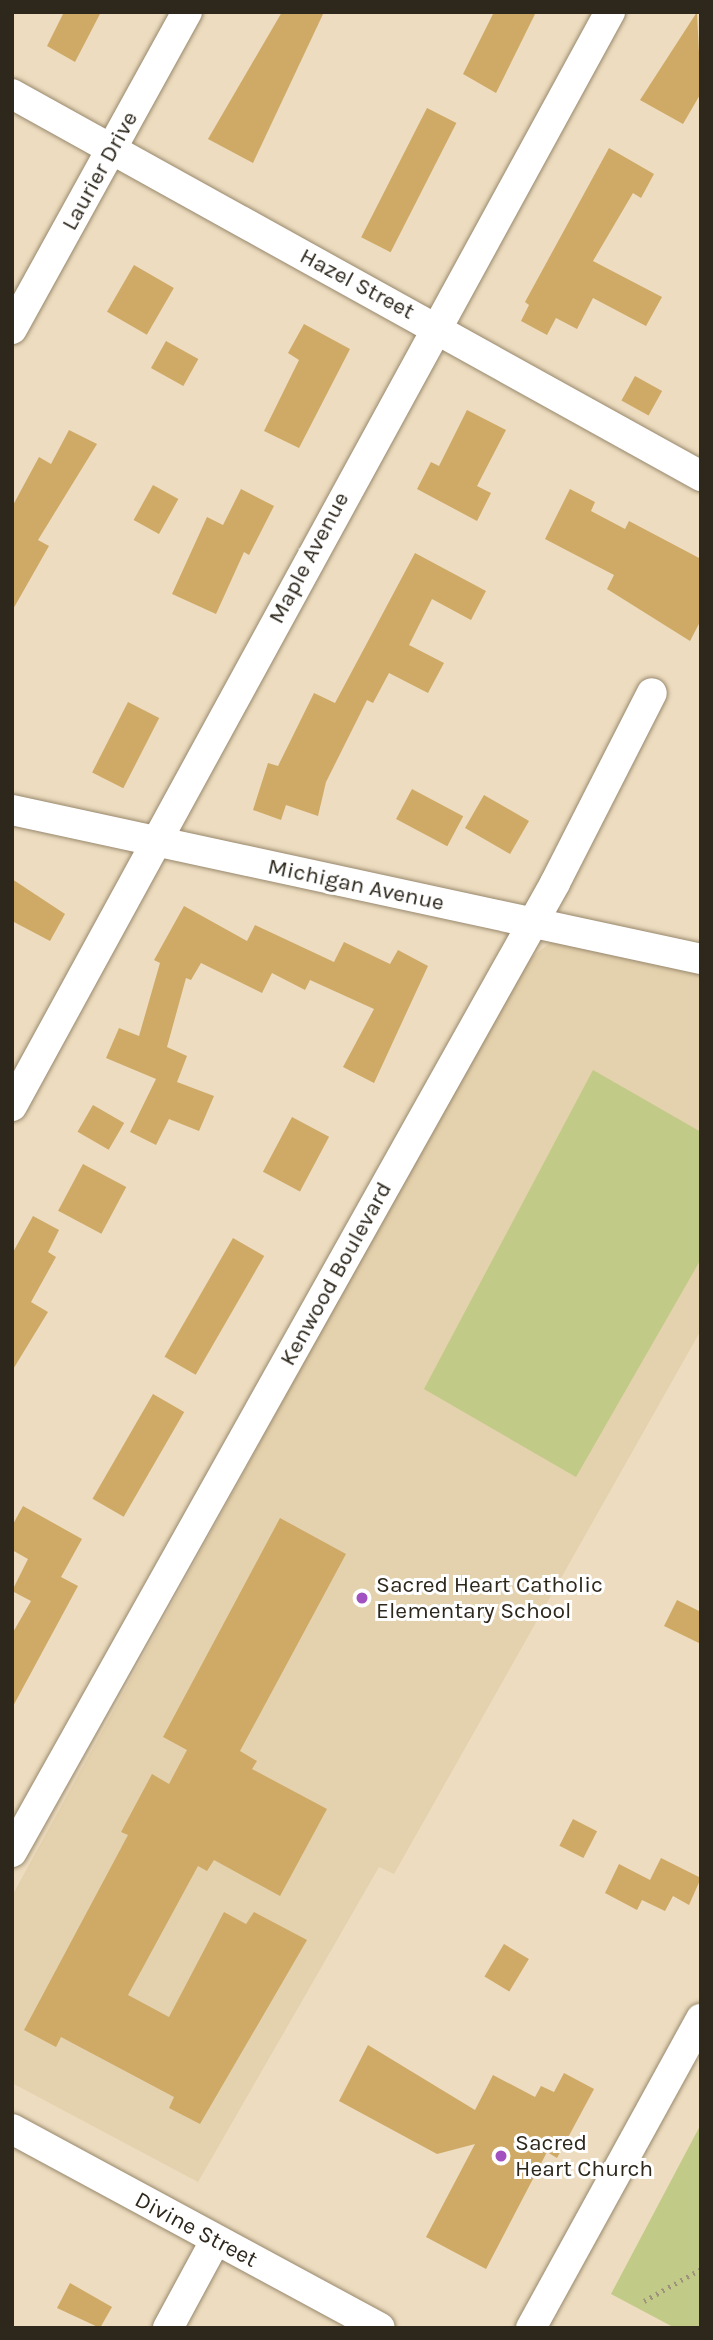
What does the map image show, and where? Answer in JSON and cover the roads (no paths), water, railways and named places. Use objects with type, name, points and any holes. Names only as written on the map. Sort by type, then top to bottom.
[{"type":"street","name":"Laurier Drive","points":[[12,329],[187,12]]},
{"type":"street","name":"Maple Avenue","points":[[12,1106],[434,326],[610,12]]},
{"type":"street","name":"Hazel Street","points":[[12,94],[701,476]]},
{"type":"street","name":"Kenwood Boulevard","points":[[12,1852],[532,923],[652,693]]},
{"type":"street","name":"Michigan Avenue","points":[[12,810],[701,959]]},
{"type":"street","points":[[531,2328],[701,2019]]},
{"type":"street","name":"Divine Street","points":[[12,2129],[380,2328]]},
{"type":"street","points":[[168,2328],[215,2241]]},
{"type":"place","name":"Sacred Heart Catholic Elementary School","points":[[362,1598]]},
{"type":"place","name":"Sacred Heart Church","points":[[501,2156]]}]
